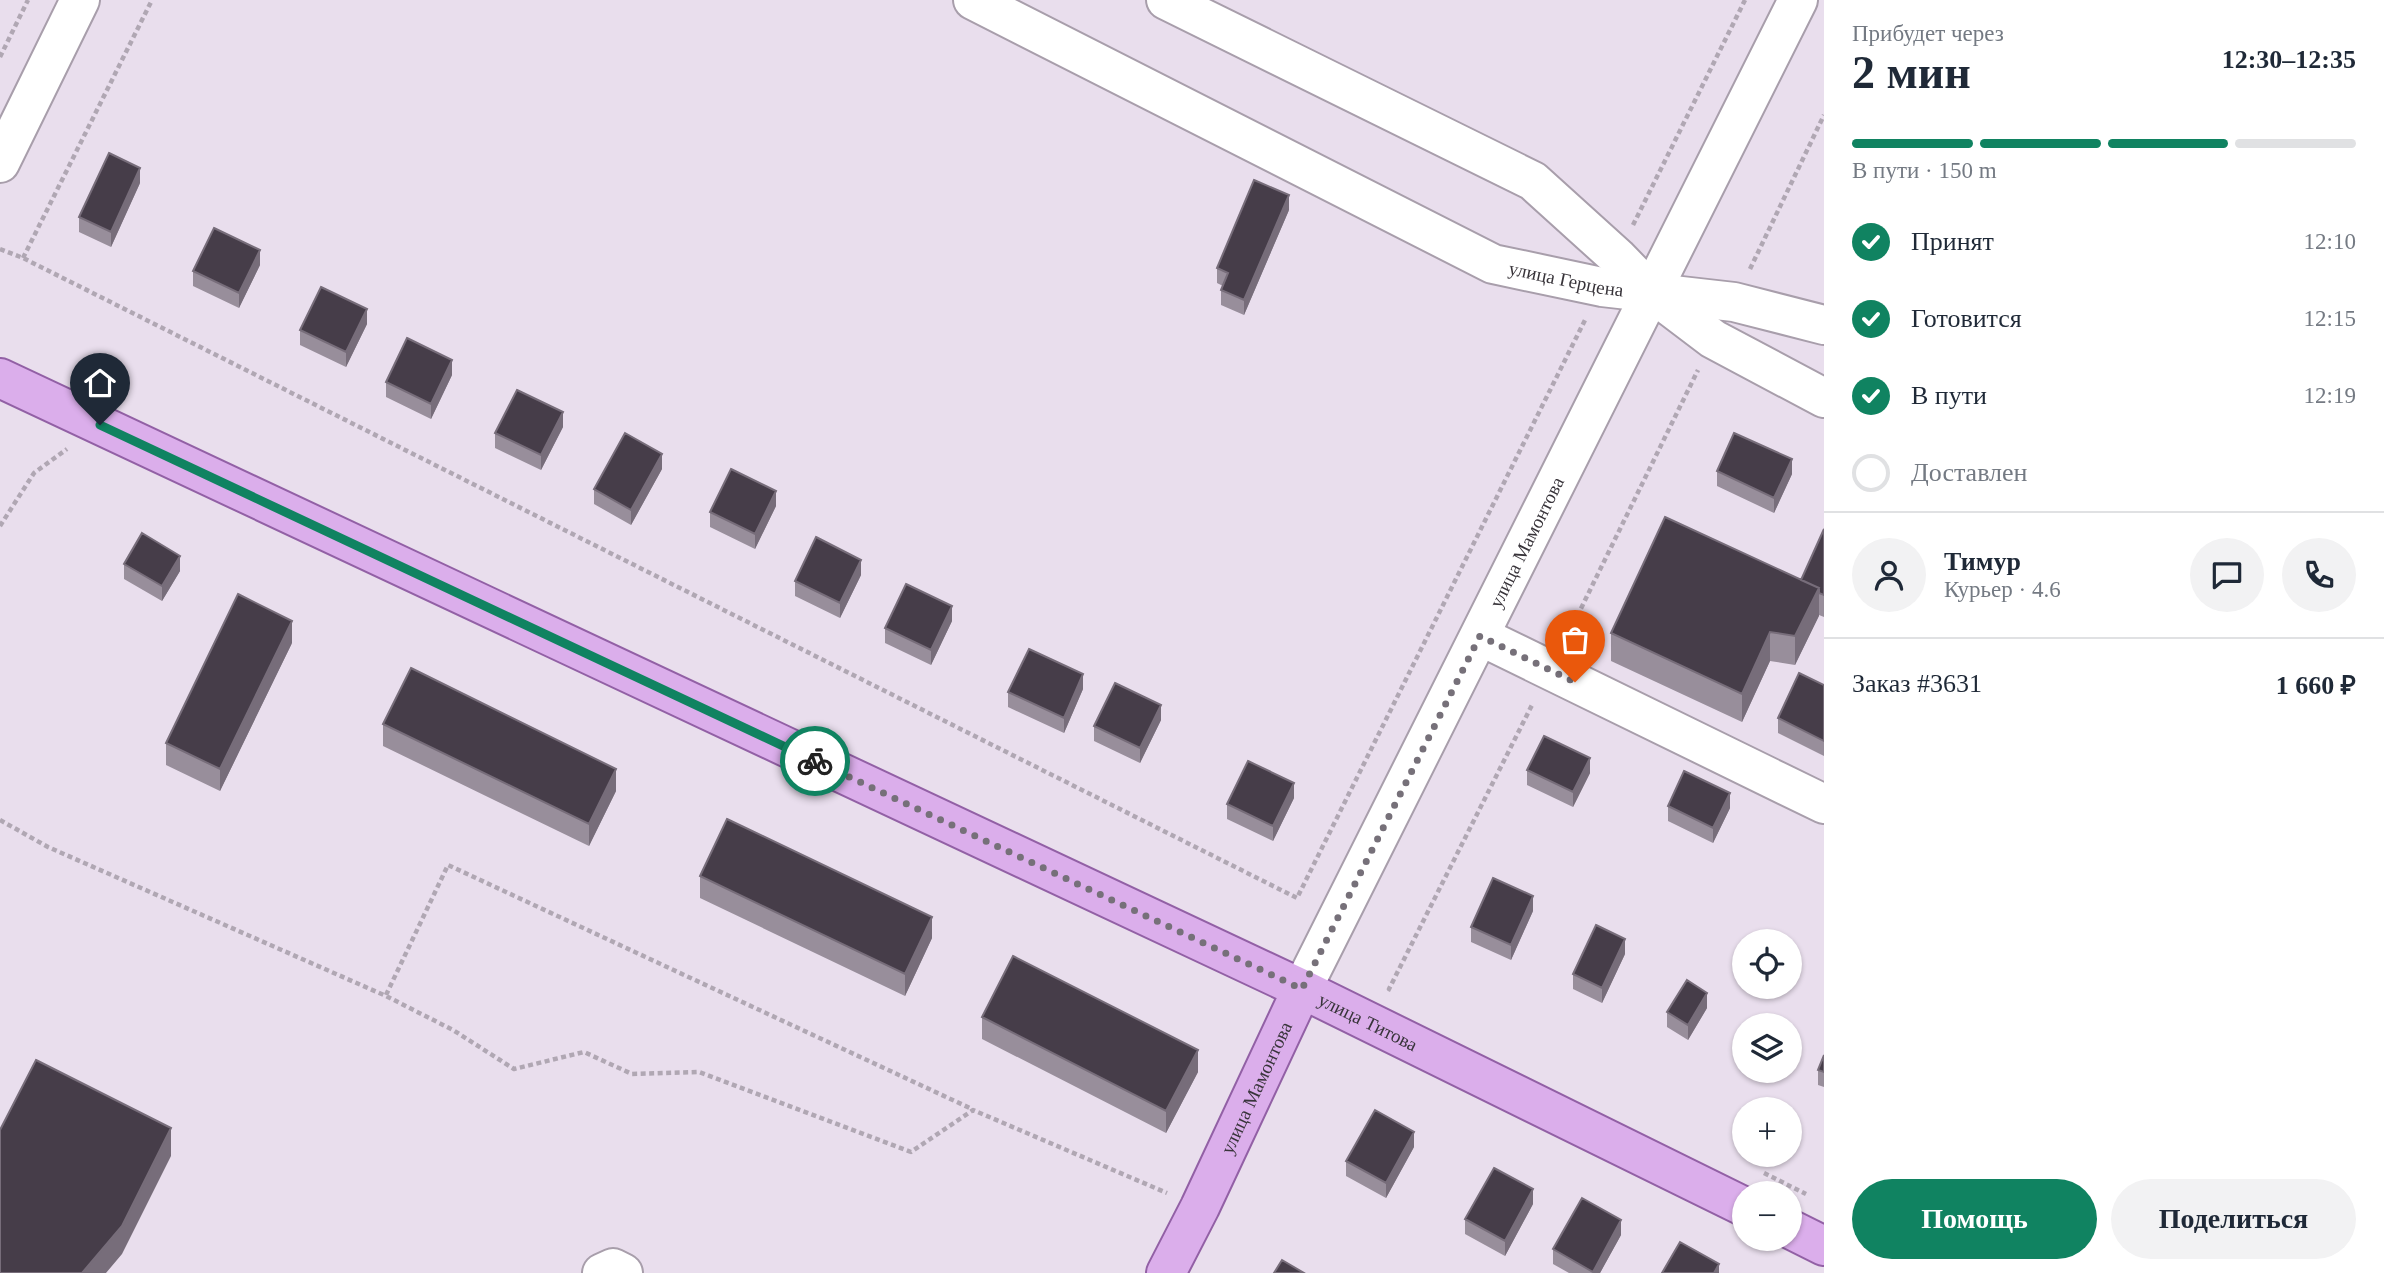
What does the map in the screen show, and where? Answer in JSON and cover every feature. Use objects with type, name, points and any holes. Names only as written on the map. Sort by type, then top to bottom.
[{"type":"main road","name":"улица Титова","points":[[8,391],[100,425],[1302,989],[1732,1201]]},
{"type":"main road","name":"улица Мамонтова","points":[[1166,1273],[1200,1207],[1302,989]]},
{"type":"main road","points":[[1802,1235],[1824,1246]]},
{"type":"street","points":[[0,163],[80,0]]},
{"type":"street","name":"улица Герцена","points":[[973,0],[1493,264],[1609,272],[1651,292],[1734,302],[1824,325]]},
{"type":"street","name":"улица Герцена","points":[[1166,0],[1533,181],[1609,272]]},
{"type":"street","name":"улица Мамонтова","points":[[1302,989],[1798,0]]},
{"type":"street","points":[[1651,292],[1713,339],[1824,398]]},
{"type":"street","points":[[1480,636],[1824,804]]},
{"type":"street","points":[[602,1273],[613,1268],[623,1273]]},
{"type":"path","points":[[0,57],[28,0]]},
{"type":"path","points":[[23,258],[152,0]]},
{"type":"path","points":[[0,249],[23,258],[1297,898],[1745,0]]},
{"type":"path","points":[[0,526],[34,473],[100,425]]},
{"type":"path","points":[[0,820],[48,846],[386,996],[453,1030],[514,1069],[584,1052],[632,1074],[699,1072],[911,1152],[972,1110]]},
{"type":"path","points":[[386,996],[448,865],[972,1110],[1200,1207]]},
{"type":"building","points":[[109,153],[140,168],[111,232],[79,217]]},
{"type":"building","points":[[1254,180],[1289,195],[1244,300],[1221,290],[1228,273],[1217,268]]},
{"type":"building","points":[[214,228],[260,250],[239,293],[193,271]]},
{"type":"building","points":[[321,287],[367,309],[346,352],[300,330]]},
{"type":"building","points":[[407,338],[452,360],[431,404],[386,382]]},
{"type":"building","points":[[517,390],[563,412],[541,455],[495,433]]},
{"type":"building","points":[[625,433],[662,454],[631,510],[594,489]]},
{"type":"building","points":[[1734,433],[1792,459],[1774,498],[1717,471]]},
{"type":"building","points":[[731,469],[776,491],[755,534],[710,512]]},
{"type":"building","points":[[1665,517],[1819,588],[1795,636],[1770,632],[1742,694],[1611,633]]},
{"type":"building","points":[[1824,529],[1824,595],[1819,593],[1819,588],[1801,580]]},
{"type":"building","points":[[142,533],[180,556],[162,586],[124,564]]},
{"type":"building","points":[[816,537],[861,560],[840,603],[795,581]]},
{"type":"building","points":[[906,584],[952,606],[931,650],[885,628]]},
{"type":"building","points":[[238,594],[292,621],[220,769],[166,743]]},
{"type":"building","points":[[1029,649],[1083,674],[1064,718],[1008,692]]},
{"type":"building","points":[[411,668],[616,769],[589,824],[383,724]]},
{"type":"building","points":[[1799,673],[1824,685],[1824,741],[1778,718]]},
{"type":"building","points":[[1115,683],[1161,705],[1140,748],[1094,726]]},
{"type":"building","points":[[1544,736],[1590,758],[1573,792],[1527,770]]},
{"type":"building","points":[[1248,761],[1294,783],[1273,826],[1227,804]]},
{"type":"building","points":[[1684,771],[1730,793],[1713,828],[1668,806]]},
{"type":"building","points":[[727,819],[932,917],[905,974],[700,876]]},
{"type":"building","points":[[1493,878],[1533,896],[1511,945],[1471,927]]},
{"type":"building","points":[[1596,925],[1625,939],[1602,988],[1573,974]]},
{"type":"building","points":[[1013,956],[1198,1050],[1166,1111],[982,1017]]},
{"type":"building","points":[[1687,980],[1707,993],[1688,1025],[1667,1012]]},
{"type":"building","points":[[1824,1055],[1824,1072],[1818,1070]]},
{"type":"building","points":[[36,1060],[171,1128],[122,1226],[82,1273],[0,1273],[0,1130]]},
{"type":"building","points":[[1375,1110],[1414,1132],[1386,1183],[1346,1161]]},
{"type":"building","points":[[1494,1168],[1533,1189],[1505,1241],[1465,1219]]},
{"type":"building","points":[[1582,1198],[1621,1220],[1593,1272],[1553,1249]]},
{"type":"building","points":[[1680,1242],[1719,1264],[1714,1273],[1662,1273]]},
{"type":"building","points":[[1282,1260],[1304,1273],[1274,1273]]},
{"type":"way so far","points":[[815,761],[1302,989],[1480,636],[1575,682]]},
{"type":"route","points":[[100,425],[815,761]]}]
